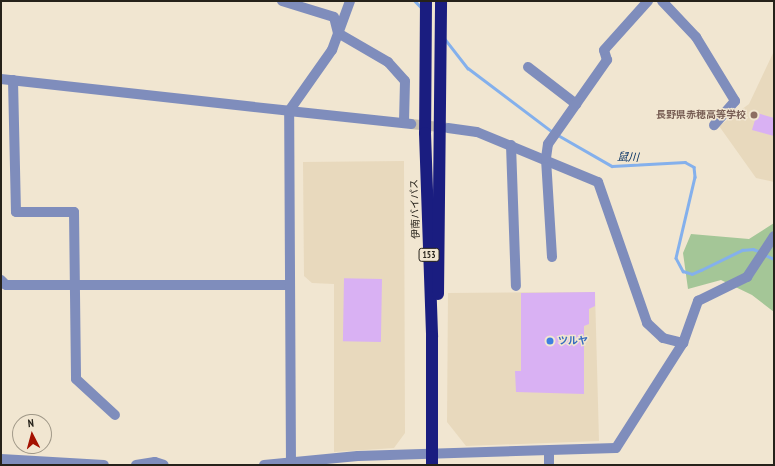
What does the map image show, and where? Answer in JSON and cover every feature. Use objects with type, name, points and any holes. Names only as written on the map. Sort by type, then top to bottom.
[{"type":"highway","name":"伊南バイパス","points":[[426,1],[435,460]]},
{"type":"highway","name":"153","points":[[435,460],[439,57],[441,1]]},
{"type":"street","points":[[1,79],[407,123],[405,81],[388,62],[338,34],[334,18],[282,1]]},
{"type":"street","points":[[291,463],[289,111],[332,50],[350,1]]},
{"type":"street","points":[[552,257],[546,158],[548,144],[607,60],[604,50],[648,1]]},
{"type":"street","points":[[662,1],[696,38],[735,101],[714,125]]},
{"type":"street","points":[[528,67],[576,104]]},
{"type":"street","points":[[13,80],[16,212],[74,212],[76,379],[115,415]]},
{"type":"street","points":[[448,128],[477,132],[546,158],[598,182],[647,323],[663,338],[683,343]]},
{"type":"street","points":[[511,145],[516,286]]},
{"type":"street","points":[[264,465],[291,463],[435,460],[616,448],[683,343],[698,301],[747,276],[765,247],[774,236]]},
{"type":"street","points":[[1,280],[6,285],[289,285]]},
{"type":"street","points":[[549,452],[549,465]]},
{"type":"street","points":[[1,459],[104,465]]},
{"type":"street","points":[[136,465],[155,462],[164,465]]},
{"type":"shaded area","name":"長野県赤穂高等学校","points":[[774,51],[774,182],[756,178],[719,126],[749,104]]},
{"type":"shaded area","points":[[404,161],[405,433],[394,448],[334,452],[334,284],[312,283],[304,276],[303,162]]},
{"type":"shaded area","points":[[595,292],[599,441],[466,446],[447,422],[448,293]]},
{"type":"green space","points":[[774,223],[774,312],[752,295],[721,280],[688,289],[683,253],[691,234],[749,239]]},
{"type":"building","points":[[757,113],[774,118],[774,136],[752,130]]},
{"type":"building","points":[[344,278],[382,279],[381,342],[343,341]]},
{"type":"building","points":[[595,292],[595,306],[589,309],[589,324],[584,326],[584,394],[516,392],[515,371],[521,371],[521,293]]},
{"type":"waterway","name":"鼠川","points":[[415,1],[422,8]]},
{"type":"waterway","name":"鼠川","points":[[445,39],[468,68],[554,133]]},
{"type":"waterway","name":"鼠川","points":[[558,135],[612,166],[685,162],[694,167],[695,177],[676,258],[683,271],[692,274],[742,250],[753,249],[761,252]]},
{"type":"waterway","name":"鼠川","points":[[765,255],[774,259]]},
{"type":"tunnel","points":[[411,124],[447,128]]},
{"type":"place","name":"長野県赤穂高等学校","points":[[754,115]]},
{"type":"place","name":"ツルヤ","points":[[550,341]]}]
